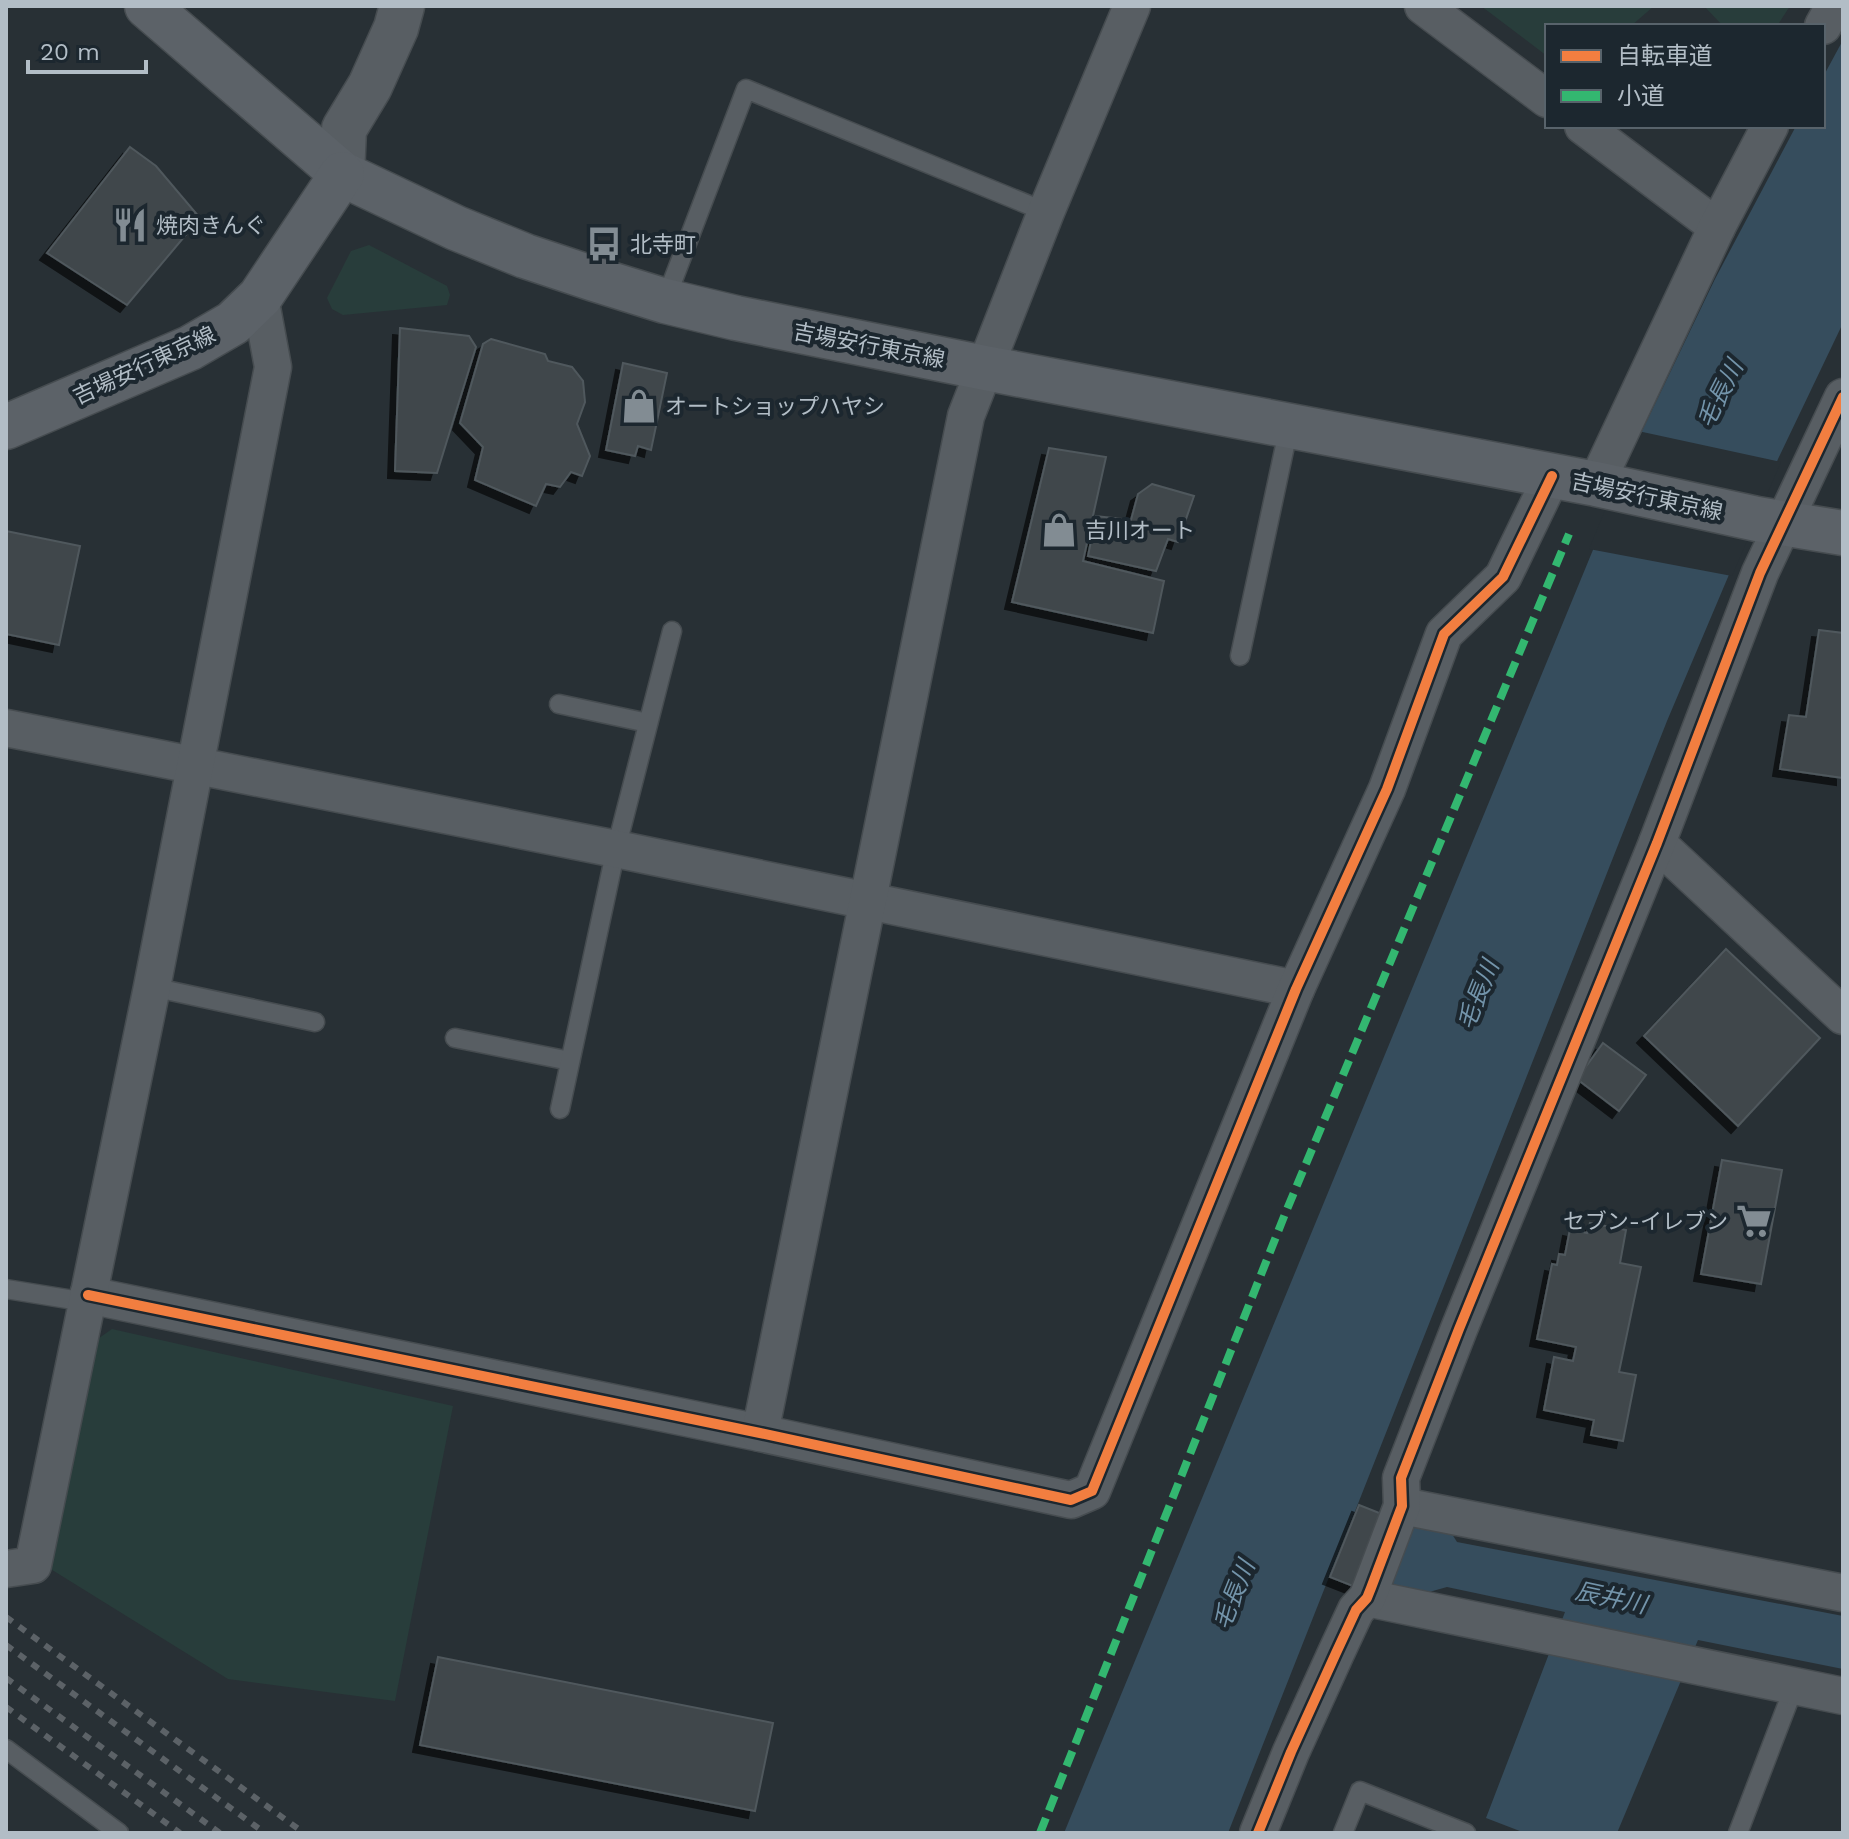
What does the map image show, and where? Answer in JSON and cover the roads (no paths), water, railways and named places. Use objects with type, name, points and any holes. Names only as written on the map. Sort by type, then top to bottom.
[{"type":"main road","points":[[147,6],[342,174]]},
{"type":"main road","name":"吉場安行東京線","points":[[6,427],[190,348],[233,323],[260,297],[342,174],[456,228],[525,256],[665,301],[985,368],[1843,533]]},
{"type":"street","points":[[342,174],[344,129],[370,86],[396,28],[402,6]]},
{"type":"street","points":[[760,1433],[966,416],[1046,212],[1132,6]]},
{"type":"street","points":[[1423,6],[1545,98]]},
{"type":"street","points":[[1824,24],[1834,6]]},
{"type":"street","points":[[1586,128],[1717,227]]},
{"type":"street","points":[[1602,485],[1717,227],[1769,128]]},
{"type":"street","points":[[6,1569],[33,1565],[196,767],[273,367],[260,297]]},
{"type":"street","points":[[1258,1833],[1336,1653],[1356,1610],[1369,1593],[1400,1510],[1401,1478],[1657,843],[1760,573],[1770,521],[1843,397]]},
{"type":"street","points":[[87,1299],[760,1433],[1071,1500],[1092,1491],[1296,989],[1387,789],[1444,634],[1503,577],[1552,476]]},
{"type":"street","points":[[6,728],[1296,989]]},
{"type":"street","points":[[1657,843],[1843,1016]]},
{"type":"street","points":[[1400,1510],[1843,1593]]},
{"type":"street","points":[[1369,1593],[1549,1637],[1843,1696]]},
{"type":"lane","points":[[665,301],[746,89],[1046,212]]},
{"type":"lane","points":[[1240,656],[1289,427]]},
{"type":"lane","points":[[560,1109],[616,849],[672,631]]},
{"type":"lane","points":[[559,704],[648,723]]},
{"type":"lane","points":[[152,987],[315,1022]]},
{"type":"lane","points":[[455,1038],[570,1061]]},
{"type":"lane","points":[[6,1289],[87,1299]]},
{"type":"lane","points":[[1738,1833],[1794,1687]]},
{"type":"lane","points":[[6,1749],[119,1833]]},
{"type":"lane","points":[[1343,1833],[1360,1791],[1463,1832]]},
{"type":"water","name":"毛長川","points":[[1843,40],[1843,323],[1778,459],[1667,721],[1228,1833],[1064,1833],[1642,431],[1715,279],[1795,128],[1825,128],[1825,73]]},
{"type":"water","name":"辰井川","points":[[1413,1525],[1452,1534],[1457,1542],[1843,1616],[1843,1669],[1698,1640],[1617,1833],[1525,1833],[1486,1818],[1565,1612],[1447,1587],[1429,1592],[1390,1585]]},
{"type":"railway","points":[[6,1617],[304,1833]]},
{"type":"railway","points":[[6,1645],[265,1833]]},
{"type":"railway","points":[[6,1678],[220,1833]]},
{"type":"railway","points":[[6,1707],[180,1833]]},
{"type":"place","name":"焼肉きんぐ","points":[[130,225]]},
{"type":"place","name":"北寺町","points":[[604,244]]},
{"type":"place","name":"オートショップハヤシ","points":[[639,406]]},
{"type":"place","name":"吉川オート","points":[[1059,530]]},
{"type":"place","name":"セブン-イレブン","points":[[1754,1221]]}]
